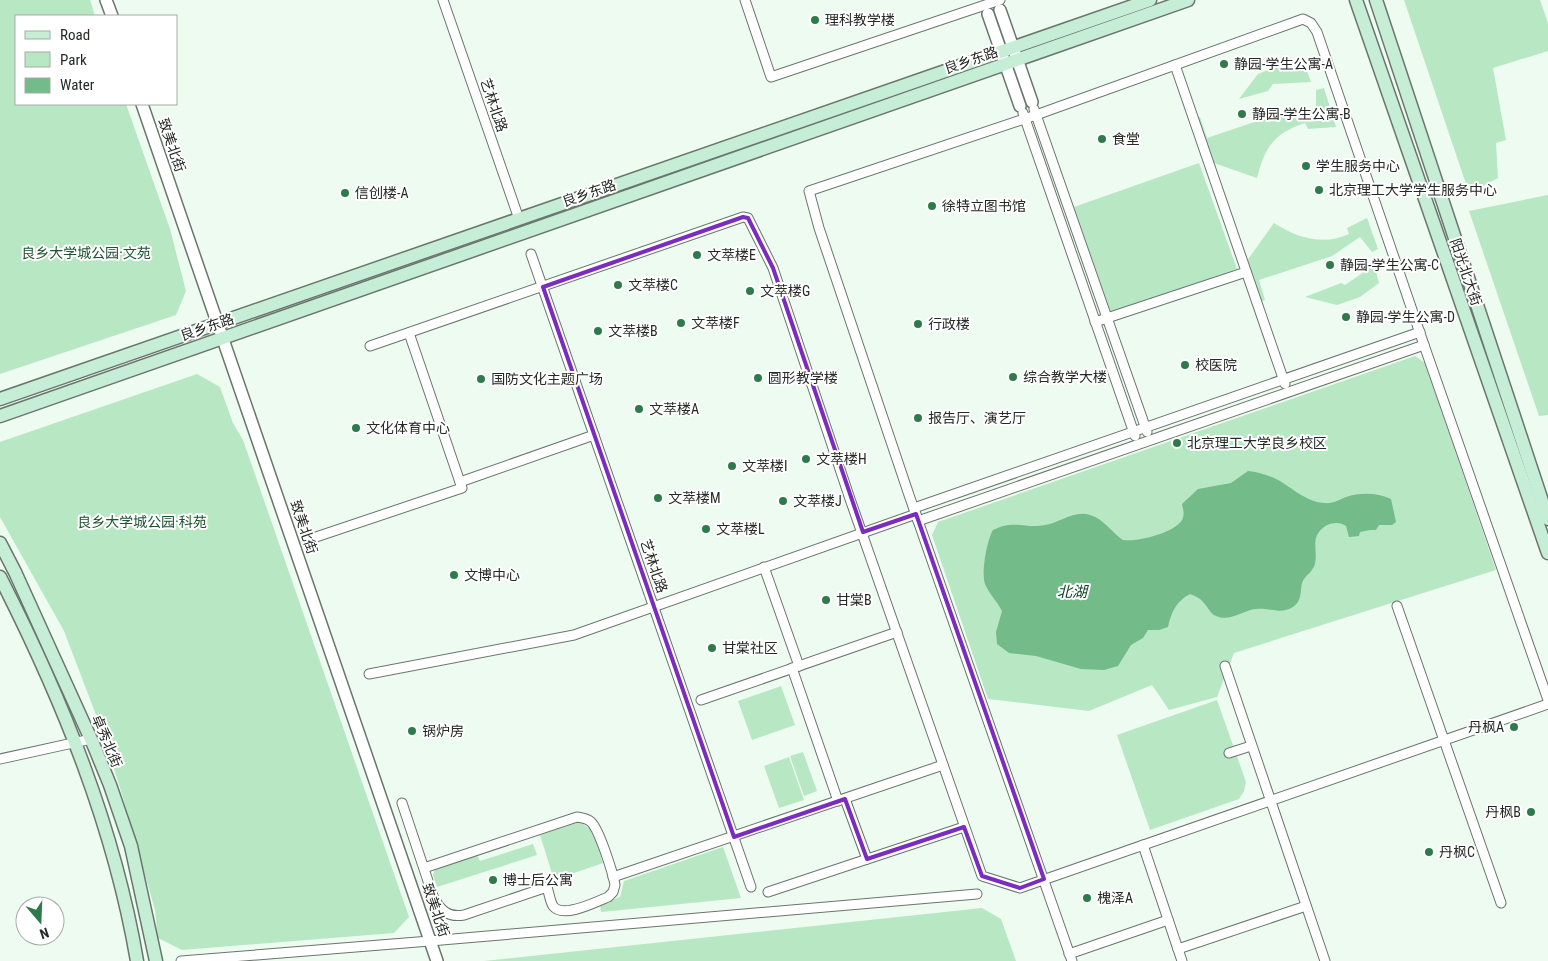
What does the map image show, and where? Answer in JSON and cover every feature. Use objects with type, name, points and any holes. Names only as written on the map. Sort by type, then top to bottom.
[{"type":"main road","name":"良乡东路","points":[[1009,56],[1150,0]]},
{"type":"main road","name":"良乡东路","points":[[0,416],[757,144],[1009,56],[1188,0]]},
{"type":"main road","name":"阳光北大街","points":[[1356,0],[1548,553]]},
{"type":"main road","name":"阳光北大街","points":[[1376,0],[1548,519]]},
{"type":"main road","name":"良乡东路","points":[[0,399],[519,219],[757,144]]},
{"type":"main road","name":"卓秀北街","points":[[0,543],[15,572],[110,785],[131,846],[156,961]]},
{"type":"main road","points":[[0,577],[49,681],[75,743],[111,843],[132,928],[138,961]]},
{"type":"street","points":[[106,0],[112,15]]},
{"type":"street","name":"艺林北路","points":[[443,0],[519,219]]},
{"type":"street","points":[[745,0],[771,77],[998,3],[1024,119],[1137,444]]},
{"type":"street","points":[[986,6],[1032,102],[1150,439]]},
{"type":"street","points":[[370,346],[742,217],[748,218],[773,268],[982,876],[1020,888],[1044,880],[1548,702],[1317,32],[1311,23],[1303,20],[1036,115],[809,191],[819,228],[916,514],[1044,880],[1070,957],[1168,920]]},
{"type":"street","points":[[1175,65],[1288,392]]},
{"type":"street","name":"致美北街","points":[[142,105],[438,961]]},
{"type":"street","name":"艺林北路","points":[[531,254],[751,888]]},
{"type":"street","points":[[1095,322],[1246,272]]},
{"type":"street","points":[[916,514],[1146,427],[1420,332]]},
{"type":"street","points":[[310,539],[462,488],[409,333]]},
{"type":"street","points":[[369,674],[574,636],[863,532],[1137,444],[1424,345]]},
{"type":"street","points":[[460,482],[594,435]]},
{"type":"street","points":[[764,567],[795,667],[841,800],[867,859]]},
{"type":"street","points":[[1397,606],[1501,903]]},
{"type":"street","points":[[701,700],[897,632]]},
{"type":"street","points":[[1224,666],[1325,961]]},
{"type":"street","points":[[0,759],[91,740]]},
{"type":"street","points":[[1229,753],[1251,746]]},
{"type":"street","points":[[614,878],[943,765]]},
{"type":"street","points":[[402,803],[433,896],[441,910],[457,916],[547,887],[553,905],[558,910],[566,912],[608,897],[613,892],[614,878],[593,823],[576,817],[424,868]]},
{"type":"street","points":[[768,892],[964,827]]},
{"type":"street","points":[[1143,845],[1182,961]]},
{"type":"street","points":[[181,961],[977,894]]},
{"type":"street","points":[[1178,949],[1306,906]]},
{"type":"highlighted area","points":[[743,217],[748,218],[773,268],[863,532],[916,514],[1044,879],[1020,888],[982,876],[964,827],[867,859],[845,799],[734,837],[543,287]]},
{"type":"green space","name":"良乡大学城公园·文苑","points":[[0,0],[90,0],[95,15],[15,15],[15,105],[126,105],[170,229],[186,291],[176,315],[0,374]]},
{"type":"green space","points":[[1404,0],[1540,0],[1548,23],[1548,51],[1493,68],[1506,140],[1496,143],[1498,178],[1469,193]]},
{"type":"green space","points":[[1305,66],[1311,82],[1273,84],[1268,91],[1239,99],[1258,74],[1276,67]]},
{"type":"green space","points":[[1324,88],[1336,127],[1308,129],[1305,123],[1286,131],[1272,143],[1260,167],[1257,178],[1208,161],[1194,119],[1200,117],[1207,138],[1284,112],[1316,111],[1316,90]]},
{"type":"green space","points":[[1199,163],[1237,269],[1111,313],[1074,207]]},
{"type":"green space","points":[[1548,195],[1548,415],[1539,416],[1469,211]]},
{"type":"green space","points":[[1367,218],[1378,249],[1372,252],[1360,237],[1332,256],[1259,280],[1265,300],[1257,303],[1244,265],[1274,223],[1292,233],[1320,240],[1339,238],[1349,234],[1347,228]]},
{"type":"green space","points":[[1374,265],[1379,283],[1360,297],[1337,305],[1305,297],[1341,283],[1345,285]]},
{"type":"green space","points":[[1415,356],[1425,363],[1496,570],[1234,653],[1217,697],[1169,710],[1152,685],[1089,711],[988,699],[932,535],[938,522]]},
{"type":"green space","name":"良乡大学城公园·科苑","points":[[197,374],[220,387],[233,423],[243,440],[409,917],[394,933],[182,950],[158,938],[155,910],[101,728],[64,631],[0,517],[0,442]]},
{"type":"green space","points":[[781,686],[795,725],[752,740],[738,701]]},
{"type":"green space","points":[[1217,700],[1246,782],[1244,791],[1239,799],[1150,830],[1117,735]]},
{"type":"green space","points":[[803,752],[817,791],[804,796],[790,756]]},
{"type":"green space","points":[[789,757],[804,800],[779,808],[764,766]]},
{"type":"green space","points":[[580,822],[593,831],[603,863],[554,880],[540,835]]},
{"type":"green space","points":[[533,844],[537,855],[437,887],[433,875],[435,869],[477,855],[480,861]]},
{"type":"green space","points":[[723,847],[741,898],[601,912],[600,904],[620,897],[624,881]]},
{"type":"green space","points":[[982,908],[1001,919],[1016,961],[484,961]]},
{"type":"water","name":"北湖","points":[[1248,471],[1273,477],[1301,495],[1318,502],[1336,502],[1352,495],[1363,494],[1375,494],[1386,497],[1391,499],[1396,522],[1392,525],[1379,525],[1376,530],[1360,532],[1359,536],[1349,537],[1346,526],[1338,523],[1329,524],[1321,530],[1316,538],[1316,561],[1314,567],[1302,583],[1298,602],[1288,609],[1279,611],[1256,609],[1224,618],[1214,615],[1200,599],[1190,594],[1181,600],[1175,608],[1168,627],[1159,630],[1148,630],[1143,638],[1131,645],[1118,666],[1104,670],[1081,669],[1036,656],[1009,653],[997,644],[996,632],[1002,611],[987,588],[984,579],[985,557],[993,530],[1007,525],[1045,525],[1073,515],[1084,514],[1099,519],[1123,540],[1155,536],[1178,525],[1182,520],[1184,512],[1182,504],[1198,489],[1231,483]]},
{"type":"place","name":"理科教学楼","points":[[815,20]]},
{"type":"place","name":"静园-学生公寓-A","points":[[1224,64]]},
{"type":"place","name":"静园-学生公寓-B","points":[[1242,114]]},
{"type":"place","name":"食堂","points":[[1102,139]]},
{"type":"place","name":"学生服务中心","points":[[1306,166]]},
{"type":"place","name":"北京理工大学学生服务中心","points":[[1319,190]]},
{"type":"place","name":"信创楼-A","points":[[345,193]]},
{"type":"place","name":"徐特立图书馆","points":[[932,206]]},
{"type":"place","name":"文萃楼E","points":[[697,255]]},
{"type":"place","name":"静园-学生公寓-C","points":[[1330,265]]},
{"type":"place","name":"文萃楼C","points":[[618,285]]},
{"type":"place","name":"文萃楼G","points":[[750,291]]},
{"type":"place","name":"静园-学生公寓-D","points":[[1346,317]]},
{"type":"place","name":"文萃楼F","points":[[681,323]]},
{"type":"place","name":"行政楼","points":[[918,324]]},
{"type":"place","name":"文萃楼B","points":[[598,331]]},
{"type":"place","name":"校医院","points":[[1185,365]]},
{"type":"place","name":"综合教学大楼","points":[[1013,377]]},
{"type":"place","name":"圆形教学楼","points":[[758,378]]},
{"type":"place","name":"国防文化主题广场","points":[[481,379]]},
{"type":"place","name":"文萃楼A","points":[[639,409]]},
{"type":"place","name":"报告厅、演艺厅","points":[[918,418]]},
{"type":"place","name":"文化体育中心","points":[[356,428]]},
{"type":"place","name":"北京理工大学良乡校区","points":[[1177,443]]},
{"type":"place","name":"文萃楼H","points":[[806,459]]},
{"type":"place","name":"文萃楼I","points":[[732,466]]},
{"type":"place","name":"文萃楼M","points":[[658,498]]},
{"type":"place","name":"文萃楼J","points":[[783,501]]},
{"type":"place","name":"文萃楼L","points":[[706,529]]},
{"type":"place","name":"文博中心","points":[[454,575]]},
{"type":"place","name":"甘棠B","points":[[826,600]]},
{"type":"place","name":"甘棠社区","points":[[712,648]]},
{"type":"place","name":"丹枫A","points":[[1514,727]]},
{"type":"place","name":"锅炉房","points":[[412,731]]},
{"type":"place","name":"丹枫B","points":[[1531,812]]},
{"type":"place","name":"丹枫C","points":[[1429,852]]},
{"type":"place","name":"博士后公寓","points":[[493,880]]},
{"type":"place","name":"槐泽A","points":[[1087,898]]}]
